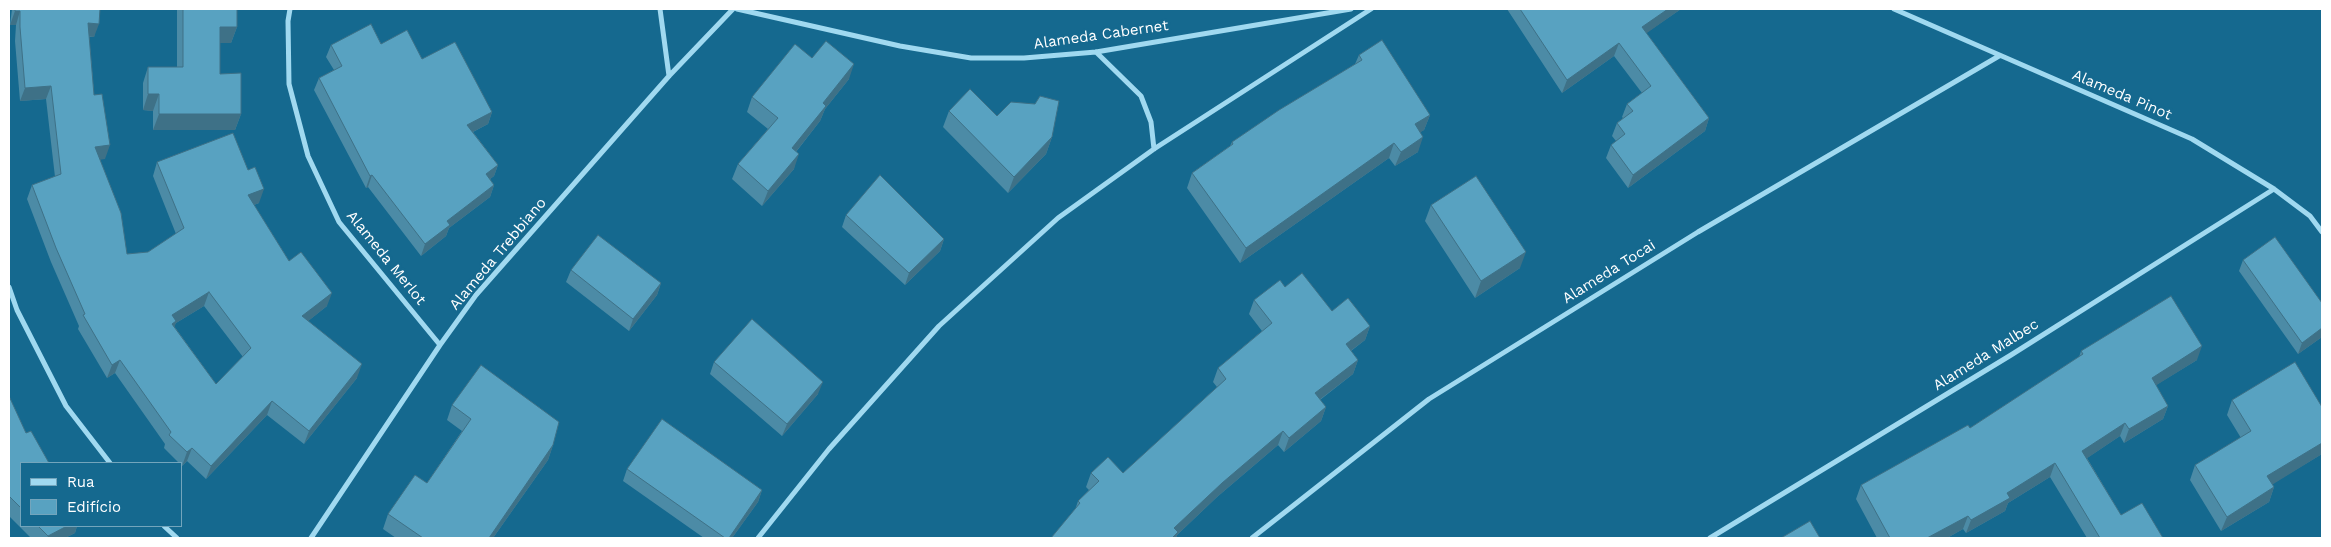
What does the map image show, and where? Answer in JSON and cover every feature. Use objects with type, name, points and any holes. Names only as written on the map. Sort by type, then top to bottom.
[{"type":"street","name":"Alameda Merlot","points":[[290,9],[288,21],[289,84],[308,156],[339,222],[440,344]]},
{"type":"street","points":[[660,9],[669,76]]},
{"type":"street","name":"Alameda Trebbiano","points":[[311,538],[440,344],[476,295],[669,76],[735,9]]},
{"type":"street","name":"Alameda Cabernet","points":[[735,9],[900,46],[971,58],[1024,58],[1096,52],[1351,9]]},
{"type":"street","points":[[758,538],[829,449],[939,326],[1058,218],[1154,149],[1371,9]]},
{"type":"street","name":"Alameda Pinot","points":[[1894,9],[2192,139],[2274,189],[2310,216],[2322,232]]},
{"type":"street","points":[[1096,52],[1141,96],[1151,122],[1154,149]]},
{"type":"street","name":"Alameda Tocai","points":[[1252,538],[1336,469],[1429,398],[1698,232],[1999,56]]},
{"type":"street","name":"Alameda Malbec","points":[[1710,538],[2011,355],[2274,189]]},
{"type":"street","points":[[9,287],[17,310],[66,406],[109,462]]},
{"type":"street","points":[[165,527],[177,538]]},
{"type":"building","points":[[15,9],[100,9],[99,24],[88,23],[94,95],[102,94],[110,145],[95,147],[121,213],[127,254],[148,252],[184,228],[157,162],[233,133],[248,170],[255,167],[264,189],[248,195],[289,261],[301,252],[332,293],[302,316],[362,364],[309,431],[272,401],[211,466],[192,448],[187,452],[169,435],[171,432],[120,360],[112,365],[83,315],[85,314],[56,248],[32,185],[61,174],[51,86],[25,88],[20,11],[15,11]],"holes":[[[209,292],[251,348],[216,384],[172,324],[176,321],[172,315]]]},
{"type":"building","points":[[183,9],[237,9],[237,27],[220,27],[220,74],[241,73],[241,114],[159,114],[159,94],[148,94],[148,67],[183,67]]},
{"type":"building","points":[[1520,9],[1668,9],[1642,27],[1709,118],[1633,175],[1611,145],[1625,134],[1617,123],[1633,111],[1627,104],[1651,86],[1619,43],[1567,80]]},
{"type":"building","points":[[371,24],[381,44],[407,30],[422,59],[455,42],[492,112],[467,125],[498,165],[486,174],[494,185],[447,221],[450,225],[425,244],[372,175],[370,176],[319,78],[342,66],[331,45]]},
{"type":"building","points":[[1382,40],[1430,115],[1415,124],[1423,137],[1401,152],[1394,143],[1246,248],[1192,173],[1233,144],[1232,142],[1279,110],[1362,60],[1359,55]]},
{"type":"building","points":[[826,41],[854,64],[823,103],[826,106],[792,148],[799,154],[768,191],[738,164],[778,118],[752,97],[795,44],[812,58]]},
{"type":"building","points":[[970,89],[997,116],[1011,102],[1035,104],[1040,96],[1059,101],[1052,137],[1014,177],[949,111]]},
{"type":"building","points":[[880,175],[944,239],[909,273],[846,215]]},
{"type":"building","points":[[1476,176],[1526,252],[1481,281],[1431,205]]},
{"type":"building","points":[[598,235],[661,283],[633,319],[571,270]]},
{"type":"building","points":[[2275,237],[2322,303],[2322,328],[2302,343],[2243,260]]},
{"type":"building","points":[[1302,273],[1332,311],[1348,298],[1370,326],[1346,344],[1358,360],[1315,393],[1326,407],[1289,438],[1283,431],[1222,483],[1174,528],[1178,532],[1172,538],[1051,538],[1080,503],[1078,501],[1099,481],[1091,473],[1108,457],[1123,473],[1226,379],[1218,368],[1272,323],[1254,300],[1280,280],[1285,287]]},
{"type":"building","points":[[2171,296],[2202,346],[2152,378],[2168,406],[2129,429],[2125,423],[2082,451],[2121,515],[2142,503],[2163,538],[2100,538],[2055,463],[2007,493],[2010,498],[1971,520],[1968,516],[1927,538],[1890,538],[1861,485],[1968,425],[1970,428],[2083,354],[2081,351]]},
{"type":"building","points":[[752,319],[823,382],[787,424],[714,362]]},
{"type":"building","points":[[2295,362],[2322,407],[2322,443],[2267,476],[2274,487],[2227,517],[2195,465],[2251,431],[2232,400]]},
{"type":"building","points":[[481,365],[559,422],[553,445],[489,538],[423,538],[388,514],[415,475],[427,483],[471,419],[452,405]]},
{"type":"building","points":[[9,396],[26,433],[31,431],[48,462],[20,462],[20,507],[9,496]]},
{"type":"building","points":[[662,419],[762,490],[729,538],[725,538],[627,469]]},
{"type":"building","points":[[1810,521],[1820,538],[1781,538]]},
{"type":"building","points":[[39,527],[65,527],[48,536]]}]
